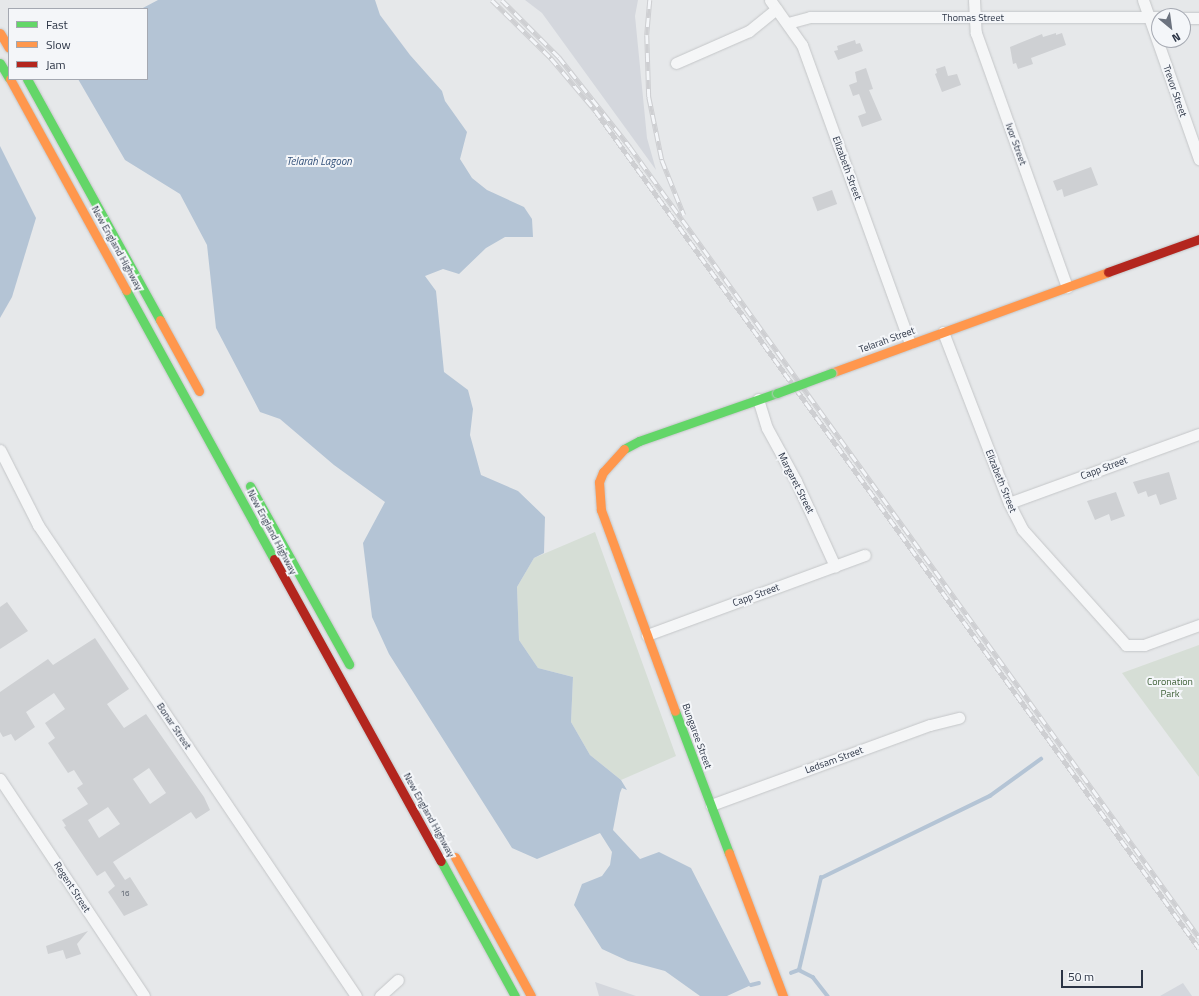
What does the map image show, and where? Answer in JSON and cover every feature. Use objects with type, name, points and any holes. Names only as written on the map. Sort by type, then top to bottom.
[{"type":"main road","points":[[0,33],[8,46]]},
{"type":"main road","name":"New England Highway","points":[[0,63],[8,75]]},
{"type":"main road","name":"New England Highway","points":[[11,80],[515,996]]},
{"type":"main road","name":"New England Highway","points":[[28,80],[205,402]]},
{"type":"main road","name":"Telarah Street","points":[[599,482],[608,463],[621,451],[639,441],[758,400],[910,343],[1199,239]]},
{"type":"main road","name":"New England Highway","points":[[246,478],[355,676]]},
{"type":"main road","name":"Bungaree Street","points":[[599,482],[601,510],[783,996]]},
{"type":"main road","name":"New England Highway","points":[[450,848],[532,996]]},
{"type":"street","name":"Ivor Street","points":[[974,0],[976,33],[1067,287]]},
{"type":"street","name":"Trevor Street","points":[[1143,0],[1151,12]]},
{"type":"street","name":"Elizabeth Street","points":[[773,4],[788,23],[802,45],[910,343]]},
{"type":"street","points":[[676,63],[750,31],[773,4]]},
{"type":"street","name":"Thomas Street","points":[[788,23],[810,17],[1151,17]]},
{"type":"street","name":"Trevor Street","points":[[1164,48],[1199,159]]},
{"type":"street","name":"Elizabeth Street","points":[[943,332],[1009,503],[1022,529],[1126,645],[1144,645],[1199,625]]},
{"type":"street","name":"Margaret Street","points":[[758,400],[767,428],[796,481],[835,566]]},
{"type":"street","name":"Capp Street","points":[[1009,503],[1199,434]]},
{"type":"street","name":"Bonar Street","points":[[0,450],[38,525],[356,996]]},
{"type":"street","name":"Capp Street","points":[[647,635],[865,555]]},
{"type":"street","name":"Ledsam Street","points":[[711,805],[930,725],[959,718]]},
{"type":"street","name":"Regent Street","points":[[0,779],[144,996]]},
{"type":"street","points":[[380,996],[398,980]]},
{"type":"shaded area","points":[[525,0],[638,0],[635,16],[647,138],[656,170],[542,13]]},
{"type":"shaded area","points":[[595,982],[636,996],[599,996]]},
{"type":"shaded area","points":[[1183,983],[1192,996],[1160,996]]},
{"type":"green space","points":[[595,532],[676,756],[621,780],[590,755],[571,722],[573,677],[538,668],[519,640],[517,587],[534,558]]},
{"type":"green space","name":"Coronation Park","points":[[1199,645],[1199,777],[1122,673]]},
{"type":"water","name":"Telarah Lagoon","points":[[158,0],[375,0],[380,15],[410,55],[442,91],[445,101],[467,132],[460,159],[472,178],[487,190],[524,207],[532,219],[533,237],[505,237],[486,248],[459,274],[443,269],[425,276],[436,291],[444,372],[468,390],[473,409],[470,435],[481,475],[518,491],[545,517],[544,553],[534,558],[517,587],[519,640],[538,668],[573,677],[571,722],[590,755],[621,780],[627,790],[622,788],[620,793],[613,830],[640,859],[659,852],[691,868],[751,985],[727,996],[700,996],[665,971],[628,961],[602,949],[574,905],[582,884],[602,876],[610,865],[612,852],[600,833],[537,859],[512,848],[389,654],[372,617],[363,543],[385,502],[334,465],[280,419],[260,412],[216,328],[207,245],[180,194],[125,160],[79,80],[148,80],[148,8],[143,8]]},
{"type":"water","points":[[0,146],[36,218],[12,297],[0,318]]},
{"type":"building","points":[[1056,33],[1056,35],[1062,33],[1066,45],[1031,58],[1033,64],[1018,69],[1016,63],[1013,64],[1010,47],[1042,34],[1043,37]]},
{"type":"building","points":[[855,40],[856,44],[860,43],[863,51],[838,60],[834,51],[838,50],[837,46]]},
{"type":"building","points":[[945,66],[948,76],[957,74],[961,85],[942,92],[935,74],[937,73],[936,69]]},
{"type":"building","points":[[866,68],[873,89],[869,90],[882,120],[862,127],[858,116],[866,113],[859,94],[853,96],[849,85],[857,82],[855,72]]},
{"type":"building","points":[[1091,167],[1098,185],[1064,197],[1062,189],[1057,191],[1053,181]]},
{"type":"building","points":[[832,190],[837,204],[817,211],[812,197]]},
{"type":"building","points":[[1169,472],[1177,499],[1160,505],[1156,494],[1148,497],[1146,491],[1138,494],[1133,482]]},
{"type":"building","points":[[1116,492],[1125,516],[1111,521],[1109,514],[1095,520],[1087,501]]},
{"type":"building","points":[[7,602],[28,631],[0,649],[0,607]]},
{"type":"building","points":[[95,638],[129,689],[107,704],[124,728],[146,714],[204,797],[210,810],[196,819],[191,812],[113,862],[125,880],[130,877],[148,905],[124,916],[108,892],[115,886],[105,871],[97,876],[64,827],[66,826],[62,820],[88,804],[77,788],[83,784],[74,770],[68,773],[48,743],[55,738],[45,723],[65,709],[54,693],[26,712],[35,727],[15,741],[11,734],[3,737],[0,732],[0,692],[48,659],[53,665]],"holes":[[[149,768],[166,793],[150,804],[133,779]],[[108,807],[120,824],[99,838],[88,820]]]},
{"type":"building","points":[[88,931],[77,944],[81,954],[66,959],[63,950],[48,954],[46,946]]},
{"type":"waterway","points":[[799,970],[821,878],[990,796],[1041,759]]},
{"type":"waterway","points":[[791,973],[799,970],[813,977],[828,996]]},
{"type":"waterway","points":[[751,985],[759,983]]},
{"type":"railway","points":[[492,0],[551,58],[595,110],[1199,948]]},
{"type":"railway","points":[[502,0],[559,57],[630,147],[1199,937]]},
{"type":"railway","points":[[650,0],[647,35],[649,97],[662,160],[684,215]]},
{"type":"traffic: fast","points":[[0,63],[8,76]]},
{"type":"traffic: fast","points":[[28,80],[160,320]]},
{"type":"traffic: fast","points":[[126,290],[274,559]]},
{"type":"traffic: fast","points":[[777,393],[831,373]]},
{"type":"traffic: fast","points":[[624,449],[639,441],[777,393]]},
{"type":"traffic: fast","points":[[250,486],[349,664]]},
{"type":"traffic: fast","points":[[675,711],[729,853]]},
{"type":"traffic: fast","points":[[441,861],[515,996]]},
{"type":"traffic: slow","points":[[0,33],[8,46]]},
{"type":"traffic: slow","points":[[11,80],[126,290]]},
{"type":"traffic: slow","points":[[831,373],[1108,272]]},
{"type":"traffic: slow","points":[[160,320],[199,391]]},
{"type":"traffic: slow","points":[[624,449],[603,472],[599,482],[601,510],[675,711]]},
{"type":"traffic: slow","points":[[729,853],[783,996]]},
{"type":"traffic: slow","points":[[455,857],[531,996]]},
{"type":"traffic: jam","points":[[1108,272],[1199,239]]},
{"type":"traffic: jam","points":[[274,559],[441,861]]}]
